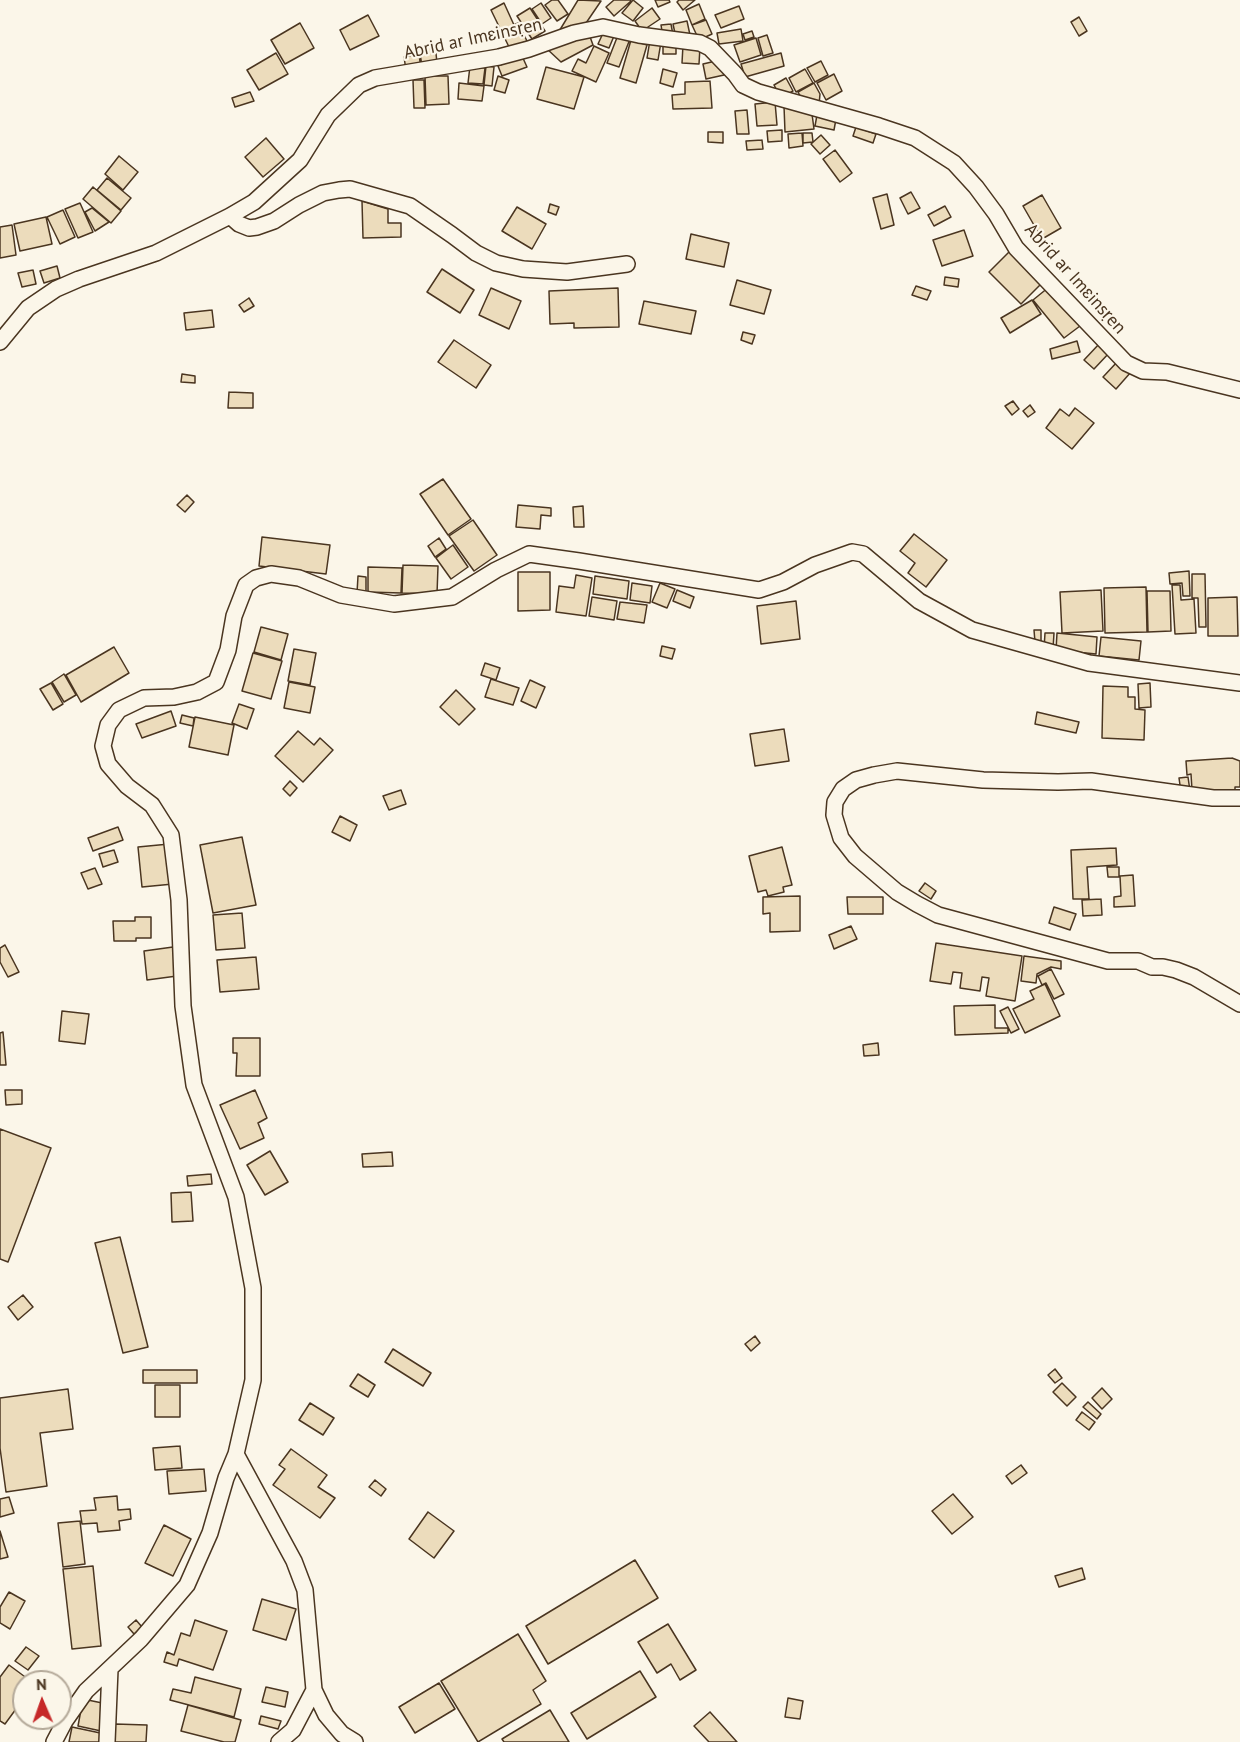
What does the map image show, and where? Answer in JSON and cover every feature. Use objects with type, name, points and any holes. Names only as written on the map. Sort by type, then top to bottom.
[{"type":"street","name":"Abrid ar Imɛinsṛen","points":[[0,342],[28,308],[56,289],[156,253],[254,202],[300,160],[328,115],[359,85],[375,78],[499,57],[574,33],[603,27],[639,35],[700,43],[710,48],[743,85],[758,92],[915,138],[954,163],[996,214],[1016,248],[1126,363],[1143,371],[1167,372],[1240,390]]},
{"type":"street","points":[[230,216],[239,224],[249,228],[257,227],[274,221],[299,205],[324,194],[350,189],[410,206],[476,253],[496,263],[567,272],[627,264]]},
{"type":"street","points":[[54,1742],[65,1721],[86,1691],[141,1639],[187,1585],[210,1533],[226,1478],[236,1454],[253,1380],[253,1288],[236,1197],[194,1085],[183,1006],[179,900],[171,835],[152,805],[127,786],[108,764],[103,746],[108,725],[119,710],[144,698],[174,697],[197,692],[216,682],[228,650],[234,616],[246,585],[256,578],[271,574],[299,578],[341,595],[394,604],[417,602],[452,597],[496,570],[529,554],[759,590],[852,552],[862,554],[918,601],[972,630],[1089,663],[1240,683]]},
{"type":"street","points":[[1240,798],[1213,798],[1091,781],[984,780],[897,771],[856,780],[843,789],[835,802],[834,815],[841,837],[855,856],[897,892],[938,915],[1008,932],[1029,940],[1108,961],[1138,961],[1152,967],[1176,970],[1194,977],[1240,1004]]},
{"type":"street","points":[[236,1454],[294,1561],[305,1590],[314,1690],[326,1715],[342,1734],[355,1742]]},
{"type":"street","points":[[107,1742],[110,1669]]},
{"type":"street","points":[[279,1742],[293,1730],[314,1690]]},
{"type":"building","points":[[552,0],[558,0],[568,14],[557,21],[545,5]]},
{"type":"building","points":[[578,0],[601,1],[584,26],[558,33]]},
{"type":"building","points":[[614,0],[631,1],[614,16],[606,7]]},
{"type":"building","points":[[633,0],[643,8],[633,21],[622,13]]},
{"type":"building","points":[[655,0],[669,0],[670,2],[658,7]]},
{"type":"building","points":[[695,0],[683,10],[677,2]]},
{"type":"building","points":[[504,3],[514,25],[518,23],[527,41],[510,49],[491,10]]},
{"type":"building","points":[[541,3],[551,18],[542,24],[532,9]]},
{"type":"building","points":[[699,4],[705,19],[692,25],[686,10]]},
{"type":"building","points":[[739,6],[744,19],[721,28],[715,15]]},
{"type":"building","points":[[530,8],[545,31],[532,39],[517,16]]},
{"type":"building","points":[[652,8],[660,19],[642,31],[635,21]]},
{"type":"building","points":[[368,15],[379,36],[350,50],[340,30]]},
{"type":"building","points":[[1079,17],[1087,31],[1079,36],[1071,22]]},
{"type":"building","points":[[706,20],[712,34],[699,40],[692,25]]},
{"type":"building","points":[[687,21],[690,35],[676,38],[673,24]]},
{"type":"building","points":[[300,23],[314,48],[285,64],[271,40]]},
{"type":"building","points":[[671,24],[673,35],[663,37],[661,25]]},
{"type":"building","points":[[741,29],[743,41],[719,44],[717,33]]},
{"type":"building","points":[[604,31],[614,36],[609,48],[598,44]]},
{"type":"building","points":[[752,31],[754,37],[745,40],[743,34]]},
{"type":"building","points":[[589,34],[593,45],[561,62],[546,48]]},
{"type":"building","points":[[618,35],[630,39],[619,67],[607,63]]},
{"type":"building","points":[[767,35],[773,53],[763,56],[758,38]]},
{"type":"building","points":[[756,38],[761,55],[740,62],[734,45]]},
{"type":"building","points":[[631,40],[647,45],[636,83],[620,78]]},
{"type":"building","points":[[650,40],[661,42],[658,60],[647,58]]},
{"type":"building","points":[[663,42],[676,42],[676,54],[663,54]]},
{"type":"building","points":[[435,44],[437,63],[422,66],[419,47]]},
{"type":"building","points":[[683,45],[700,47],[699,64],[682,63]]},
{"type":"building","points":[[594,46],[609,53],[596,82],[572,71],[578,59],[586,63]]},
{"type":"building","points":[[276,53],[288,74],[259,90],[247,70]]},
{"type":"building","points":[[781,53],[784,66],[745,77],[741,64]]},
{"type":"building","points":[[419,55],[421,68],[406,70],[404,57]]},
{"type":"building","points":[[522,56],[527,67],[502,76],[498,66]]},
{"type":"building","points":[[720,60],[724,75],[706,79],[703,64]]},
{"type":"building","points":[[821,61],[828,75],[815,82],[807,68]]},
{"type":"building","points":[[470,66],[485,68],[483,84],[468,83]]},
{"type":"building","points":[[486,66],[494,67],[492,86],[484,85]]},
{"type":"building","points":[[546,67],[584,77],[574,109],[537,99]]},
{"type":"building","points":[[663,69],[677,73],[673,87],[660,83]]},
{"type":"building","points":[[805,69],[813,83],[796,92],[789,78]]},
{"type":"building","points":[[834,74],[842,91],[826,100],[817,83]]},
{"type":"building","points":[[425,76],[448,76],[449,104],[426,105]]},
{"type":"building","points":[[498,76],[509,80],[505,93],[494,90]]},
{"type":"building","points":[[786,78],[793,91],[781,98],[774,85]]},
{"type":"building","points":[[413,80],[424,80],[425,108],[414,108]]},
{"type":"building","points":[[710,81],[712,108],[673,109],[672,95],[685,94],[685,82]]},
{"type":"building","points":[[459,83],[484,86],[482,101],[458,99]]},
{"type":"building","points":[[814,83],[820,94],[819,105],[804,103],[798,92]]},
{"type":"building","points":[[250,92],[254,101],[235,107],[232,98]]},
{"type":"building","points":[[775,102],[777,125],[757,126],[755,104]]},
{"type":"building","points":[[784,106],[812,114],[814,129],[785,132]]},
{"type":"building","points":[[747,110],[749,134],[737,134],[735,111]]},
{"type":"building","points":[[817,115],[836,119],[834,130],[815,126]]},
{"type":"building","points":[[856,127],[876,134],[873,143],[853,136]]},
{"type":"building","points":[[782,130],[782,141],[768,142],[767,131]]},
{"type":"building","points":[[708,132],[723,132],[723,143],[708,142]]},
{"type":"building","points":[[802,133],[803,146],[789,148],[788,134]]},
{"type":"building","points":[[803,133],[812,133],[813,142],[803,143]]},
{"type":"building","points":[[821,135],[830,145],[820,154],[811,144]]},
{"type":"building","points":[[266,138],[284,159],[263,177],[245,157]]},
{"type":"building","points":[[762,140],[763,149],[747,150],[746,141]]},
{"type":"building","points":[[835,150],[852,173],[840,182],[823,159]]},
{"type":"building","points":[[119,156],[138,172],[123,190],[105,174]]},
{"type":"building","points":[[107,178],[131,198],[121,210],[97,190]]},
{"type":"building","points":[[93,187],[121,211],[111,223],[83,199]]},
{"type":"building","points":[[911,192],[920,208],[908,214],[900,198]]},
{"type":"building","points":[[887,194],[894,225],[881,229],[873,198]]},
{"type":"building","points":[[1042,195],[1061,228],[1042,239],[1023,206]]},
{"type":"building","points":[[362,201],[388,209],[388,223],[401,223],[401,237],[363,238]]},
{"type":"building","points":[[80,203],[93,232],[78,238],[65,209]]},
{"type":"building","points":[[550,204],[559,207],[556,215],[548,212]]},
{"type":"building","points":[[945,206],[951,217],[934,226],[928,215]]},
{"type":"building","points":[[517,207],[546,224],[532,249],[502,231]]},
{"type":"building","points":[[92,208],[109,222],[95,231],[85,212]]},
{"type":"building","points":[[63,210],[75,237],[60,244],[47,217]]},
{"type":"building","points":[[46,217],[52,244],[20,251],[14,224]]},
{"type":"building","points":[[12,225],[16,255],[0,258],[0,227]]},
{"type":"building","points":[[964,230],[973,256],[942,266],[933,240]]},
{"type":"building","points":[[691,234],[729,243],[724,267],[686,259]]},
{"type":"building","points":[[1010,251],[1042,283],[1021,304],[989,272]]},
{"type":"building","points":[[57,266],[60,278],[44,283],[40,271]]},
{"type":"building","points":[[442,269],[474,290],[460,313],[427,292]]},
{"type":"building","points":[[33,270],[36,284],[22,287],[18,273]]},
{"type":"building","points":[[945,277],[959,279],[958,287],[944,285]]},
{"type":"building","points":[[737,280],[771,290],[764,314],[730,305]]},
{"type":"building","points":[[916,286],[931,291],[927,300],[912,295]]},
{"type":"building","points":[[1049,287],[1080,326],[1064,338],[1033,300]]},
{"type":"building","points":[[491,288],[521,301],[509,329],[479,315]]},
{"type":"building","points":[[618,288],[619,327],[574,328],[574,323],[550,324],[549,291]]},
{"type":"building","points":[[249,298],[254,306],[244,312],[239,305]]},
{"type":"building","points":[[1032,300],[1041,314],[1010,333],[1001,318]]},
{"type":"building","points":[[644,301],[696,311],[691,334],[639,324]]},
{"type":"building","points":[[212,310],[214,327],[186,330],[184,313]]},
{"type":"building","points":[[743,332],[755,335],[752,344],[741,340]]},
{"type":"building","points":[[454,340],[491,365],[476,388],[438,362]]},
{"type":"building","points":[[1077,341],[1080,352],[1052,359],[1050,349]]},
{"type":"building","points":[[1100,343],[1110,352],[1094,369],[1084,360]]},
{"type":"building","points":[[1118,361],[1131,372],[1116,389],[1103,377]]},
{"type":"building","points":[[182,374],[195,376],[195,383],[181,382]]},
{"type":"building","points":[[229,392],[253,393],[253,408],[228,408]]},
{"type":"building","points":[[1013,401],[1019,409],[1012,415],[1005,406]]},
{"type":"building","points":[[1030,405],[1035,412],[1028,417],[1023,411]]},
{"type":"building","points":[[1075,408],[1094,423],[1072,449],[1046,428],[1060,409],[1069,416]]},
{"type":"building","points":[[443,479],[471,519],[448,535],[420,494]]},
{"type":"building","points":[[187,495],[194,502],[185,512],[177,505]]},
{"type":"building","points":[[518,505],[551,508],[551,516],[541,515],[540,529],[516,527]]},
{"type":"building","points":[[583,506],[584,527],[574,527],[573,507]]},
{"type":"building","points":[[473,520],[497,555],[474,571],[449,536]]},
{"type":"building","points":[[914,534],[947,560],[926,587],[908,573],[915,563],[900,551]]},
{"type":"building","points":[[262,537],[330,545],[326,574],[259,566]]},
{"type":"building","points":[[439,538],[446,549],[435,557],[428,546]]},
{"type":"building","points":[[453,545],[468,567],[451,579],[436,558]]},
{"type":"building","points":[[403,565],[438,566],[437,594],[402,593]]},
{"type":"building","points":[[368,567],[402,568],[401,593],[368,592]]},
{"type":"building","points":[[1189,571],[1190,596],[1183,596],[1182,583],[1170,584],[1169,573]]},
{"type":"building","points":[[518,572],[550,572],[550,610],[518,611]]},
{"type":"building","points":[[1192,574],[1205,574],[1206,627],[1199,627],[1198,598],[1192,598]]},
{"type":"building","points":[[576,575],[592,578],[586,616],[556,612],[559,586],[574,588]]},
{"type":"building","points":[[358,576],[366,577],[366,593],[357,593]]},
{"type":"building","points":[[595,576],[629,581],[627,599],[593,594]]},
{"type":"building","points":[[632,583],[652,586],[650,603],[630,600]]},
{"type":"building","points":[[660,583],[675,589],[667,608],[652,602]]},
{"type":"building","points":[[1172,585],[1180,585],[1181,600],[1194,599],[1196,633],[1175,634]]},
{"type":"building","points":[[1146,587],[1147,632],[1105,633],[1104,588]]},
{"type":"building","points":[[677,590],[694,597],[690,608],[673,601]]},
{"type":"building","points":[[1101,590],[1103,631],[1062,633],[1060,592]]},
{"type":"building","points":[[1147,591],[1170,591],[1171,631],[1148,632]]},
{"type":"building","points":[[592,597],[617,601],[614,620],[589,616]]},
{"type":"building","points":[[1237,597],[1238,636],[1208,636],[1208,598]]},
{"type":"building","points":[[796,601],[800,639],[761,644],[757,606]]},
{"type":"building","points":[[620,602],[647,605],[644,623],[617,619]]},
{"type":"building","points":[[261,627],[288,634],[281,660],[254,652]]},
{"type":"building","points":[[1034,630],[1041,630],[1041,642],[1035,642]]},
{"type":"building","points":[[1045,633],[1054,633],[1053,649],[1044,649]]},
{"type":"building","points":[[1057,633],[1097,637],[1096,654],[1056,650]]},
{"type":"building","points":[[1101,637],[1141,641],[1139,660],[1099,656]]},
{"type":"building","points":[[662,646],[675,649],[672,659],[660,656]]},
{"type":"building","points":[[114,647],[129,673],[81,702],[66,675]]},
{"type":"building","points":[[294,649],[316,653],[310,685],[288,681]]},
{"type":"building","points":[[253,653],[282,661],[271,699],[242,691]]},
{"type":"building","points":[[485,663],[500,668],[496,680],[481,675]]},
{"type":"building","points":[[64,674],[76,695],[64,702],[52,682]]},
{"type":"building","points":[[491,679],[519,688],[513,705],[485,697]]},
{"type":"building","points":[[530,680],[545,687],[536,708],[521,701]]},
{"type":"building","points":[[289,682],[315,687],[310,713],[284,708]]},
{"type":"building","points":[[51,683],[63,704],[53,710],[40,689]]},
{"type":"building","points":[[1150,683],[1151,707],[1139,708],[1138,684]]},
{"type":"building","points":[[1103,686],[1128,687],[1128,697],[1135,697],[1135,709],[1145,710],[1144,740],[1102,738]]},
{"type":"building","points":[[456,690],[475,709],[459,725],[440,707]]},
{"type":"building","points":[[239,704],[254,709],[247,729],[232,723]]},
{"type":"building","points":[[171,711],[176,726],[142,738],[136,724]]},
{"type":"building","points":[[1037,712],[1079,722],[1076,733],[1035,724]]},
{"type":"building","points":[[182,715],[194,718],[193,726],[180,723]]},
{"type":"building","points":[[195,717],[234,725],[228,755],[189,747]]},
{"type":"building","points":[[784,729],[789,761],[755,766],[750,734]]},
{"type":"building","points":[[298,731],[314,745],[320,738],[333,750],[303,782],[275,756]]},
{"type":"building","points":[[1232,758],[1240,761],[1240,787],[1235,787],[1235,790],[1205,793],[1204,789],[1192,790],[1191,774],[1187,775],[1186,761]]},
{"type":"building","points":[[1188,777],[1190,791],[1181,792],[1179,778]]},
{"type":"building","points":[[290,781],[297,788],[290,796],[283,789]]},
{"type":"building","points":[[401,790],[406,804],[389,810],[383,796]]},
{"type":"building","points":[[340,816],[357,825],[350,841],[332,832]]},
{"type":"building","points":[[118,827],[123,840],[93,851],[88,838]]},
{"type":"building","points":[[242,837],[256,905],[213,913],[200,845]]},
{"type":"building","points":[[169,844],[173,884],[142,887],[138,847]]},
{"type":"building","points":[[782,847],[792,885],[783,887],[784,892],[768,896],[766,890],[758,892],[749,856]]},
{"type":"building","points":[[1116,848],[1117,865],[1087,867],[1089,899],[1073,899],[1071,850]]},
{"type":"building","points":[[114,850],[118,862],[103,867],[99,854]]},
{"type":"building","points":[[1107,867],[1119,867],[1119,877],[1108,877]]},
{"type":"building","points":[[95,868],[102,884],[88,889],[81,873]]},
{"type":"building","points":[[1133,875],[1135,906],[1114,907],[1114,897],[1121,896],[1120,876]]},
{"type":"building","points":[[925,883],[936,891],[931,899],[919,891]]},
{"type":"building","points":[[800,896],[800,931],[770,932],[770,913],[763,914],[763,897]]},
{"type":"building","points":[[847,897],[883,897],[883,914],[848,914]]},
{"type":"building","points":[[1101,899],[1102,915],[1083,916],[1082,900]]},
{"type":"building","points":[[1054,907],[1076,914],[1070,930],[1049,923]]},
{"type":"building","points":[[242,913],[245,948],[216,950],[213,915]]},
{"type":"building","points":[[135,917],[151,917],[151,938],[114,941],[113,921],[135,921]]},
{"type":"building","points":[[851,926],[857,939],[834,949],[829,935]]},
{"type":"building","points":[[936,943],[1022,956],[1015,1001],[986,996],[989,978],[982,977],[980,991],[960,988],[962,973],[953,972],[951,984],[930,981]]},
{"type":"building","points":[[5,945],[19,972],[8,977],[0,962],[0,948]]},
{"type":"building","points":[[173,947],[177,976],[147,980],[144,951]]},
{"type":"building","points":[[1024,956],[1061,961],[1061,969],[1051,967],[1037,974],[1036,983],[1021,981]]},
{"type":"building","points":[[256,957],[259,989],[220,992],[217,960]]},
{"type":"building","points":[[1051,969],[1064,994],[1054,999],[1046,983],[1042,985],[1038,976]]},
{"type":"building","points":[[1045,984],[1060,1016],[1025,1033],[1013,1009],[1034,999],[1030,991]]},
{"type":"building","points":[[995,1005],[995,1028],[1008,1028],[1008,1033],[955,1035],[954,1006]]},
{"type":"building","points":[[1008,1007],[1019,1029],[1011,1033],[1000,1011]]},
{"type":"building","points":[[62,1011],[89,1014],[85,1044],[59,1041]]},
{"type":"building","points":[[3,1032],[6,1065],[0,1065],[0,1033]]},
{"type":"building","points":[[233,1038],[260,1038],[260,1076],[236,1076],[237,1053],[233,1053]]},
{"type":"building","points":[[878,1043],[879,1055],[864,1056],[863,1045]]},
{"type":"building","points":[[5,1090],[22,1090],[22,1104],[6,1105]]},
{"type":"building","points":[[255,1090],[267,1118],[258,1123],[264,1138],[240,1149],[220,1105]]},
{"type":"building","points":[[0,1129],[51,1148],[8,1262],[0,1259]]},
{"type":"building","points":[[270,1151],[288,1182],[265,1195],[247,1165]]},
{"type":"building","points":[[392,1152],[393,1166],[363,1167],[362,1154]]},
{"type":"building","points":[[211,1174],[212,1184],[188,1186],[187,1176]]},
{"type":"building","points":[[191,1192],[193,1221],[172,1222],[171,1193]]},
{"type":"building","points":[[120,1237],[148,1347],[123,1353],[95,1243]]},
{"type":"building","points":[[23,1295],[33,1307],[18,1320],[8,1307]]},
{"type":"building","points":[[755,1336],[760,1343],[751,1351],[745,1344]]},
{"type":"building","points":[[393,1349],[431,1373],[423,1386],[385,1362]]},
{"type":"building","points":[[1055,1369],[1062,1378],[1055,1383],[1048,1375]]},
{"type":"building","points":[[143,1370],[197,1370],[197,1383],[143,1383]]},
{"type":"building","points":[[358,1374],[375,1385],[368,1397],[350,1386]]},
{"type":"building","points":[[1062,1383],[1076,1397],[1067,1406],[1053,1392]]},
{"type":"building","points":[[155,1385],[180,1385],[180,1417],[155,1417]]},
{"type":"building","points":[[1102,1388],[1112,1399],[1102,1409],[1092,1398]]},
{"type":"building","points":[[68,1389],[73,1429],[40,1433],[47,1486],[6,1492],[0,1448],[0,1398]]},
{"type":"building","points":[[1088,1402],[1101,1414],[1097,1419],[1083,1407]]},
{"type":"building","points":[[310,1403],[334,1418],[323,1435],[299,1420]]},
{"type":"building","points":[[1082,1412],[1095,1422],[1089,1430],[1076,1420]]},
{"type":"building","points":[[180,1446],[182,1468],[155,1470],[153,1448]]},
{"type":"building","points":[[291,1449],[327,1475],[318,1487],[335,1498],[320,1518],[273,1485],[285,1469],[279,1465]]},
{"type":"building","points":[[1021,1465],[1027,1473],[1012,1484],[1006,1476]]},
{"type":"building","points":[[204,1469],[206,1491],[169,1494],[167,1471]]},
{"type":"building","points":[[375,1480],[386,1489],[381,1496],[369,1487]]},
{"type":"building","points":[[953,1494],[973,1517],[952,1534],[932,1511]]},
{"type":"building","points":[[117,1496],[118,1510],[130,1509],[131,1519],[119,1521],[120,1530],[98,1532],[97,1523],[82,1524],[80,1511],[96,1510],[94,1498]]},
{"type":"building","points":[[9,1497],[14,1513],[0,1517],[0,1499]]},
{"type":"building","points":[[428,1512],[454,1531],[434,1558],[409,1539]]},
{"type":"building","points":[[80,1521],[85,1564],[63,1567],[58,1523]]},
{"type":"building","points":[[164,1525],[191,1539],[173,1576],[145,1563]]},
{"type":"building","points":[[0,1531],[8,1557],[0,1559]]},
{"type":"building","points":[[635,1560],[658,1598],[548,1664],[526,1626]]},
{"type":"building","points":[[93,1566],[101,1646],[72,1649],[63,1569]]},
{"type":"building","points":[[1082,1568],[1085,1579],[1059,1587],[1055,1576]]},
{"type":"building","points":[[9,1592],[25,1601],[10,1629],[0,1623],[0,1607]]},
{"type":"building","points":[[262,1599],[296,1609],[286,1640],[253,1630]]},
{"type":"building","points":[[136,1620],[142,1627],[134,1634],[128,1627]]},
{"type":"building","points":[[195,1620],[227,1631],[213,1670],[179,1659],[177,1666],[164,1662],[167,1652],[174,1655],[181,1633],[190,1636]]},
{"type":"building","points":[[668,1624],[696,1670],[680,1680],[671,1664],[657,1673],[638,1642]]},
{"type":"building","points":[[518,1634],[546,1681],[533,1690],[541,1704],[478,1742],[441,1681]]},
{"type":"building","points":[[26,1647],[39,1656],[28,1670],[15,1661]]},
{"type":"building","points":[[9,1665],[16,1670],[12,1670],[12,1714],[5,1724],[0,1721],[0,1677]]},
{"type":"building","points":[[640,1671],[656,1697],[587,1739],[571,1713]]},
{"type":"building","points":[[195,1677],[241,1689],[234,1717],[170,1700],[173,1689],[191,1693]]},
{"type":"building","points":[[439,1683],[455,1709],[415,1733],[399,1707]]},
{"type":"building","points":[[266,1687],[288,1692],[285,1707],[262,1702]]},
{"type":"building","points":[[788,1698],[803,1701],[800,1719],[785,1717]]},
{"type":"building","points":[[83,1699],[107,1704],[101,1731],[78,1726]]},
{"type":"building","points":[[188,1705],[241,1720],[235,1742],[224,1742],[181,1731]]},
{"type":"building","points":[[550,1710],[569,1742],[504,1742],[502,1739]]},
{"type":"building","points":[[710,1712],[737,1742],[709,1742],[694,1726]]},
{"type":"building","points":[[261,1716],[281,1721],[278,1729],[259,1724]]},
{"type":"building","points":[[115,1724],[147,1725],[146,1742],[115,1742]]},
{"type":"building","points":[[72,1727],[105,1734],[103,1742],[69,1742]]}]
